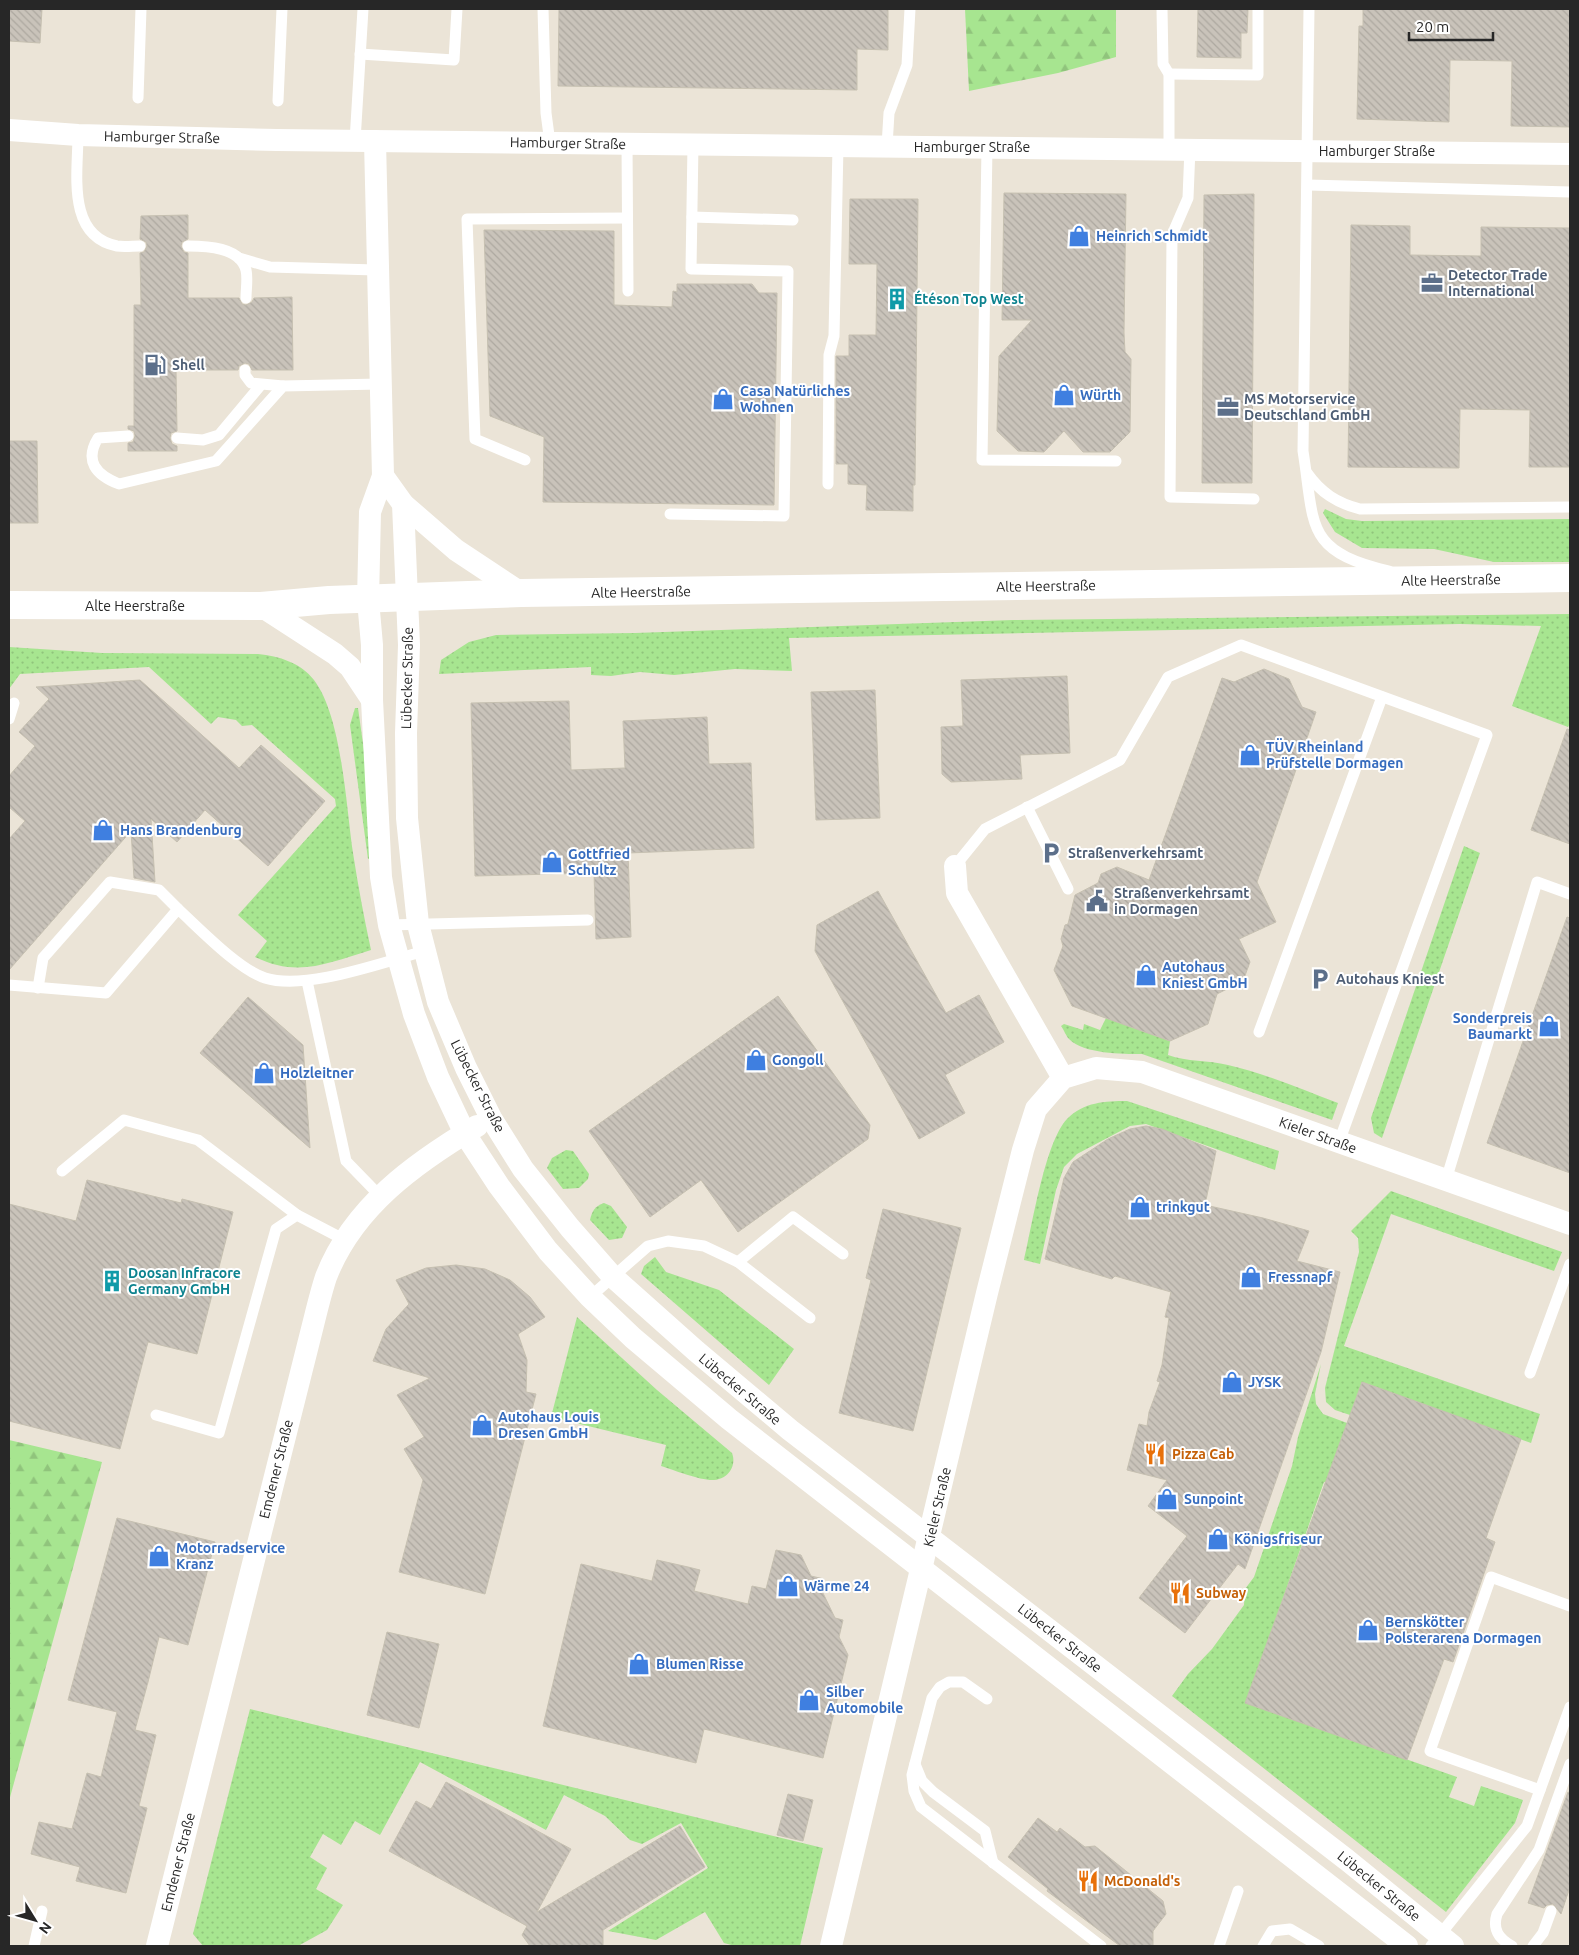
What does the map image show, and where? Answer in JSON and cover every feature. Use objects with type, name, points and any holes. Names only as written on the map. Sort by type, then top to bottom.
[{"type":"street","name":"Hamburger Straße","points":[[9,130],[78,135],[365,141],[1179,148],[1570,154]]},
{"type":"street","points":[[365,141],[376,270],[383,476],[370,512],[368,600]]},
{"type":"street","points":[[383,476],[402,504],[456,550],[521,593]]},
{"type":"street","points":[[402,504],[406,598]]},
{"type":"street","name":"Alte Heerstraße","points":[[9,605],[261,606],[521,593],[1570,578]]},
{"type":"street","name":"Lübecker Straße","points":[[406,598],[409,645],[406,733],[407,818],[418,924],[438,1002],[466,1068],[491,1118],[523,1169],[570,1228],[613,1277],[696,1351],[790,1430],[1339,1854],[1441,1943]]},
{"type":"street","name":"Lübecker Straße","points":[[368,600],[372,645],[372,700],[381,878],[389,925],[398,958],[414,1014],[438,1077],[465,1134],[499,1186],[548,1250],[590,1297],[633,1338],[729,1419],[1407,1946]]},
{"type":"street","points":[[261,606],[335,654],[350,667],[372,700]]},
{"type":"street","points":[[955,866],[957,892],[1063,1078]]},
{"type":"street","name":"Kieler Straße","points":[[831,1946],[930,1537],[986,1293],[1023,1150],[1036,1110],[1063,1078],[1096,1068],[1142,1072],[1570,1224]]},
{"type":"street","name":"Emdener Straße","points":[[157,1946],[312,1325],[327,1276],[345,1240],[364,1213],[380,1196],[397,1181],[491,1118]]},
{"type":"lane","points":[[138,98],[141,9]]},
{"type":"lane","points":[[278,101],[282,9]]},
{"type":"lane","points":[[363,9],[360,54],[365,141]]},
{"type":"lane","points":[[360,54],[454,60],[457,9]]},
{"type":"lane","points":[[542,9],[546,113],[550,143]]},
{"type":"lane","points":[[887,146],[889,113],[907,65],[910,9]]},
{"type":"lane","points":[[1162,9],[1163,64],[1169,74],[1188,198],[1172,235],[1170,497],[1254,499]]},
{"type":"lane","points":[[1169,74],[1258,75],[1258,9]]},
{"type":"lane","points":[[1309,9],[1303,451],[1315,527],[1323,541],[1338,554],[1366,566],[1429,580]]},
{"type":"lane","points":[[78,135],[78,202],[84,224],[97,238],[116,246],[140,246]]},
{"type":"lane","points":[[627,144],[628,291]]},
{"type":"lane","points":[[670,514],[784,516],[788,271],[691,270],[693,144]]},
{"type":"lane","points":[[828,484],[829,355],[834,336],[838,146]]},
{"type":"lane","points":[[987,147],[982,460],[1116,461]]},
{"type":"lane","points":[[1308,185],[1570,192]]},
{"type":"lane","points":[[692,217],[794,220]]},
{"type":"lane","points":[[525,460],[475,439],[468,219],[627,218]]},
{"type":"lane","points":[[188,246],[203,246],[223,250],[239,258],[270,267],[376,270]]},
{"type":"lane","points":[[239,258],[246,270],[246,298]]},
{"type":"lane","points":[[245,370],[251,383],[260,386],[380,384]]},
{"type":"lane","points":[[177,438],[203,440],[219,435],[260,386]]},
{"type":"lane","points":[[128,436],[98,438],[91,450],[93,465],[104,478],[119,484],[216,461],[282,386]]},
{"type":"lane","points":[[1306,471],[1316,485],[1330,497],[1344,505],[1360,509],[1570,507]]},
{"type":"lane","points":[[955,866],[985,829],[1120,760],[1168,677],[1241,645],[1487,735],[1339,1142]]},
{"type":"lane","points":[[1259,1032],[1382,697]]},
{"type":"lane","points":[[9,719],[14,703]]},
{"type":"lane","points":[[1027,808],[1068,889]]},
{"type":"lane","points":[[38,988],[43,958],[110,882],[159,890],[178,910],[248,969],[264,977],[283,982],[307,981],[425,951]]},
{"type":"lane","points":[[1446,1180],[1537,882],[1570,894]]},
{"type":"lane","points":[[9,986],[106,993],[178,910]]},
{"type":"lane","points":[[389,925],[588,920]]},
{"type":"lane","points":[[307,981],[346,1161],[380,1196]]},
{"type":"lane","points":[[62,1171],[124,1120],[198,1140],[297,1215],[345,1240]]},
{"type":"lane","points":[[156,1415],[219,1433],[276,1229],[297,1215]]},
{"type":"lane","points":[[738,1262],[793,1217],[843,1254]]},
{"type":"lane","points":[[590,1297],[648,1246],[668,1241],[704,1246],[738,1262],[810,1318]]},
{"type":"lane","points":[[1530,1374],[1570,1264]]},
{"type":"lane","points":[[1540,1790],[1430,1751],[1492,1577],[1570,1606]]},
{"type":"lane","points":[[988,1699],[963,1682],[949,1682],[940,1687],[932,1698],[912,1775],[914,1791],[921,1807],[1101,1946]]},
{"type":"lane","points":[[1441,1943],[1527,1826],[1570,1707]]},
{"type":"lane","points":[[916,1764],[922,1781],[933,1792],[985,1831],[992,1863]]},
{"type":"lane","points":[[1512,1946],[1496,1932],[1494,1922],[1496,1914],[1539,1850],[1570,1764]]},
{"type":"lane","points":[[1219,1946],[1238,1891]]},
{"type":"lane","points":[[34,1946],[42,1911]]},
{"type":"lane","points":[[1532,1946],[1543,1932],[1551,1911]]},
{"type":"lane","points":[[1263,1946],[1272,1931],[1290,1929],[1319,1946]]},
{"type":"green space","points":[[965,9],[1116,9],[1116,57],[1058,73],[969,91]]},
{"type":"green space","points":[[1325,509],[1346,519],[1362,521],[1570,519],[1570,562],[1494,562],[1434,549],[1362,548],[1335,532],[1323,513]]},
{"type":"green space","points":[[1570,614],[1570,724],[1568,727],[1512,706],[1541,626],[1460,624],[789,638],[792,671],[735,669],[674,675],[640,672],[611,676],[591,675],[591,667],[439,674],[441,660],[469,642],[496,635],[635,633],[1013,620]]},
{"type":"green space","points":[[9,647],[102,653],[258,654],[289,661],[309,674],[323,696],[337,739],[350,834],[371,950],[327,963],[299,967],[285,967],[255,957],[267,941],[238,915],[336,806],[335,799],[252,725],[242,726],[236,720],[218,717],[211,724],[149,667],[20,674],[9,689]]},
{"type":"green space","points":[[355,708],[358,708],[365,758],[372,858],[368,859],[350,725]]},
{"type":"green space","points":[[1464,846],[1480,853],[1382,1138],[1374,1133],[1371,1118]]},
{"type":"green space","points":[[1106,1018],[1170,1041],[1168,1055],[1242,1068],[1338,1103],[1332,1120],[1142,1054],[1104,1052],[1084,1048],[1069,1039],[1061,1026],[1064,1024],[1083,1030],[1084,1024],[1100,1030]]},
{"type":"green space","points":[[1127,1101],[1279,1151],[1275,1170],[1146,1124],[1130,1126],[1077,1154],[1064,1167],[1056,1190],[1040,1264],[1024,1260],[1040,1186],[1059,1130],[1067,1119],[1080,1109],[1103,1102]]},
{"type":"green space","points":[[566,1150],[573,1151],[589,1174],[588,1179],[579,1188],[563,1189],[547,1168],[552,1158]]},
{"type":"green space","points":[[1391,1191],[1562,1252],[1554,1271],[1391,1214],[1344,1346],[1540,1414],[1531,1443],[1362,1382],[1350,1415],[1335,1410],[1326,1402],[1325,1388],[1359,1252],[1358,1238],[1351,1231]]},
{"type":"green space","points":[[604,1203],[611,1206],[627,1227],[622,1238],[609,1240],[590,1220],[594,1209]]},
{"type":"green space","points":[[655,1257],[666,1272],[719,1290],[794,1349],[769,1385],[641,1274],[644,1266]]},
{"type":"green space","points":[[577,1317],[657,1390],[732,1453],[733,1463],[727,1474],[719,1479],[709,1480],[661,1466],[666,1445],[551,1417]]},
{"type":"green space","points":[[1321,1364],[1315,1394],[1316,1404],[1323,1414],[1347,1423],[1434,1520],[1324,1482],[1246,1703],[1457,1777],[1449,1797],[1474,1806],[1481,1786],[1523,1800],[1515,1823],[1446,1912],[1172,1696],[1188,1674],[1212,1649],[1244,1605],[1245,1589],[1254,1577],[1292,1466],[1298,1437]]},
{"type":"green space","points":[[9,1440],[102,1462],[9,1801]]},
{"type":"green space","points":[[250,1709],[823,1848],[800,1946],[735,1946],[724,1943],[705,1912],[656,1940],[608,1931],[708,1868],[681,1823],[642,1844],[630,1840],[605,1816],[564,1795],[546,1830],[420,1762],[380,1835],[355,1821],[341,1845],[323,1834],[310,1857],[327,1868],[316,1889],[343,1905],[327,1930],[298,1946],[203,1946],[193,1934]]},
{"type":"building","points":[[9,9],[42,9],[40,43],[9,41]]},
{"type":"building","points":[[559,9],[888,9],[888,50],[857,49],[857,90],[558,86]]},
{"type":"building","points":[[1198,9],[1248,9],[1247,33],[1241,33],[1241,58],[1197,57]]},
{"type":"building","points":[[1363,9],[1570,9],[1570,127],[1511,126],[1512,61],[1450,60],[1449,122],[1357,119],[1359,26],[1363,26]]},
{"type":"building","points":[[1004,193],[1126,194],[1124,333],[1125,352],[1131,359],[1130,432],[1110,452],[1083,452],[1064,431],[1044,452],[1018,451],[997,431],[999,356],[1032,320],[1002,320]]},
{"type":"building","name":"MS Motorservice Deutschland GmbH","points":[[1254,194],[1252,483],[1202,483],[1204,195]]},
{"type":"building","points":[[850,199],[918,199],[915,485],[913,485],[913,511],[866,510],[867,485],[848,484],[848,464],[836,464],[836,356],[849,356],[849,335],[876,335],[877,264],[849,264]]},
{"type":"building","points":[[188,215],[188,239],[182,242],[181,246],[184,252],[188,253],[188,298],[239,298],[242,304],[246,305],[252,302],[254,298],[292,297],[293,370],[252,370],[249,364],[245,363],[239,366],[238,370],[176,370],[177,431],[171,433],[170,438],[172,444],[177,446],[177,451],[128,451],[128,443],[133,442],[135,436],[134,431],[128,429],[128,426],[134,426],[134,305],[141,305],[140,253],[144,252],[147,246],[146,242],[140,239],[141,216]]},
{"type":"building","points":[[1351,225],[1410,226],[1410,255],[1481,256],[1481,227],[1570,228],[1570,467],[1529,467],[1530,410],[1460,409],[1459,468],[1348,467]]},
{"type":"building","points":[[484,230],[614,231],[614,305],[672,307],[673,291],[677,292],[677,284],[752,284],[759,293],[777,293],[774,505],[543,502],[544,437],[490,416]]},
{"type":"building","points":[[9,441],[37,441],[38,523],[9,523]]},
{"type":"building","points":[[1264,669],[1289,679],[1302,707],[1316,712],[1257,882],[1276,922],[1239,939],[1250,962],[1243,981],[1217,994],[1208,1024],[1170,1041],[1072,1006],[1054,970],[1063,946],[1061,939],[1065,925],[1068,924],[1075,895],[1098,883],[1101,874],[1117,867],[1149,880],[1222,678],[1234,682]]},
{"type":"building","points":[[1067,676],[1070,753],[1020,755],[1022,779],[951,782],[942,774],[941,727],[963,726],[961,680]]},
{"type":"building","name":"Hans Brandenburg","points":[[140,680],[239,768],[261,745],[325,801],[268,866],[205,810],[177,842],[151,819],[155,882],[134,878],[131,831],[9,970],[9,839],[25,821],[9,807],[9,776],[35,746],[19,732],[49,699],[36,687]]},
{"type":"building","points":[[875,690],[880,818],[816,820],[811,692]]},
{"type":"building","name":"Gottfried Schultz","points":[[569,701],[571,770],[625,768],[623,721],[707,717],[709,764],[751,763],[754,848],[628,853],[631,937],[596,939],[594,873],[475,876],[471,703]]},
{"type":"building","points":[[1567,729],[1570,730],[1570,844],[1531,830]]},
{"type":"building","points":[[878,891],[946,1013],[979,995],[1004,1042],[945,1075],[965,1113],[919,1139],[815,951],[817,925]]},
{"type":"building","name":"Sonderpreis Baumarkt","points":[[1567,917],[1570,918],[1570,1173],[1487,1143]]},
{"type":"building","name":"Gongoll","points":[[778,996],[870,1125],[868,1139],[738,1232],[701,1180],[650,1217],[589,1131]]},
{"type":"building","name":"Holzleitner","points":[[248,997],[303,1045],[310,1148],[200,1053]]},
{"type":"building","points":[[1146,1126],[1162,1129],[1216,1151],[1205,1205],[1309,1231],[1297,1261],[1340,1272],[1321,1352],[1245,1569],[1238,1564],[1185,1633],[1139,1598],[1187,1536],[1148,1506],[1167,1480],[1127,1470],[1139,1424],[1147,1426],[1149,1412],[1160,1382],[1157,1381],[1162,1365],[1169,1318],[1165,1317],[1171,1292],[1115,1276],[1112,1279],[1045,1259],[1064,1178],[1073,1162],[1108,1139],[1130,1129]]},
{"type":"building","name":"Doosan Infracore Germany GmbH","points":[[87,1180],[181,1203],[182,1199],[233,1212],[197,1354],[148,1342],[120,1449],[9,1421],[9,1204],[76,1221]]},
{"type":"building","points":[[883,1209],[961,1228],[913,1431],[839,1413],[871,1280],[866,1278]]},
{"type":"building","name":"Autohaus Louis Dresen GmbH","points":[[456,1265],[485,1269],[510,1280],[530,1297],[545,1317],[518,1334],[527,1360],[526,1392],[536,1394],[485,1594],[399,1572],[423,1480],[404,1449],[424,1437],[397,1395],[430,1378],[373,1361],[386,1329],[409,1304],[396,1280],[426,1268]]},
{"type":"building","name":"Bernskötter Polsterarena Dormagen","points":[[1362,1382],[1521,1439],[1486,1538],[1495,1542],[1453,1662],[1444,1659],[1407,1760],[1245,1703]]},
{"type":"building","points":[[117,1518],[215,1542],[188,1645],[159,1637],[135,1730],[156,1735],[139,1806],[147,1808],[126,1893],[76,1881],[80,1867],[31,1854],[39,1822],[72,1829],[87,1773],[101,1777],[117,1712],[68,1700]]},
{"type":"building","points":[[776,1550],[801,1555],[811,1576],[824,1579],[821,1589],[835,1618],[843,1620],[839,1637],[848,1655],[823,1758],[704,1729],[696,1763],[543,1726],[581,1564],[652,1581],[657,1560],[688,1567],[700,1570],[694,1591],[748,1604],[752,1586],[766,1589]]},
{"type":"building","points":[[387,1632],[439,1644],[419,1728],[367,1715]]},
{"type":"building","points":[[446,1782],[571,1849],[537,1912],[680,1826],[705,1867],[603,1930],[603,1946],[530,1946],[522,1935],[527,1926],[389,1851],[416,1801],[431,1809]]},
{"type":"building","points":[[1568,1792],[1570,1793],[1570,1887],[1561,1914],[1553,1904],[1547,1905],[1544,1908],[1528,1903]]},
{"type":"building","points":[[788,1794],[813,1800],[803,1841],[777,1835]]},
{"type":"building","name":"McDonald's","points":[[1038,1818],[1057,1832],[1060,1828],[1085,1847],[1095,1846],[1163,1901],[1166,1914],[1153,1931],[1153,1946],[1120,1946],[1047,1891],[1048,1889],[1008,1857]]},
{"type":"place","name":"Heinrich Schmidt","points":[[1079,236]]},
{"type":"place","name":"Detector Trade International","points":[[1432,283]]},
{"type":"place","name":"Étéson Top West","points":[[897,299]]},
{"type":"place","name":"Shell","points":[[155,365]]},
{"type":"place","name":"Würth","points":[[1064,395]]},
{"type":"place","name":"Casa Natürliches Wohnen","points":[[723,399]]},
{"type":"place","name":"MS Motorservice Deutschland GmbH","points":[[1228,407]]},
{"type":"place","name":"TÜV Rheinland Prüfstelle Dormagen","points":[[1250,755]]},
{"type":"place","name":"Hans Brandenburg","points":[[103,830]]},
{"type":"place","name":"Straßenverkehrsamt","points":[[1051,853]]},
{"type":"place","name":"Gottfried Schultz","points":[[552,862]]},
{"type":"place","name":"Straßenverkehrsamt in Dormagen","points":[[1097,901]]},
{"type":"place","name":"Autohaus Kniest GmbH","points":[[1146,975]]},
{"type":"place","name":"Autohaus Kniest","points":[[1320,979]]},
{"type":"place","name":"Sonderpreis Baumarkt","points":[[1549,1026]]},
{"type":"place","name":"Gongoll","points":[[756,1060]]},
{"type":"place","name":"Holzleitner","points":[[264,1073]]},
{"type":"place","name":"trinkgut","points":[[1140,1207]]},
{"type":"place","name":"Fressnapf","points":[[1251,1277]]},
{"type":"place","name":"Doosan Infracore Germany GmbH","points":[[112,1281]]},
{"type":"place","name":"JYSK","points":[[1232,1382]]},
{"type":"place","name":"Autohaus Louis Dresen GmbH","points":[[482,1425]]},
{"type":"place","name":"Pizza Cab","points":[[1155,1454]]},
{"type":"place","name":"Sunpoint","points":[[1167,1499]]},
{"type":"place","name":"Königsfriseur","points":[[1218,1539]]},
{"type":"place","name":"Motorradservice Kranz","points":[[159,1556]]},
{"type":"place","name":"Wärme 24","points":[[788,1586]]},
{"type":"place","name":"Subway","points":[[1180,1593]]},
{"type":"place","name":"Bernskötter Polsterarena Dormagen","points":[[1368,1630]]},
{"type":"place","name":"Blumen Risse","points":[[639,1664]]},
{"type":"place","name":"Silber Automobile","points":[[809,1700]]},
{"type":"place","name":"McDonald's","points":[[1088,1881]]}]
